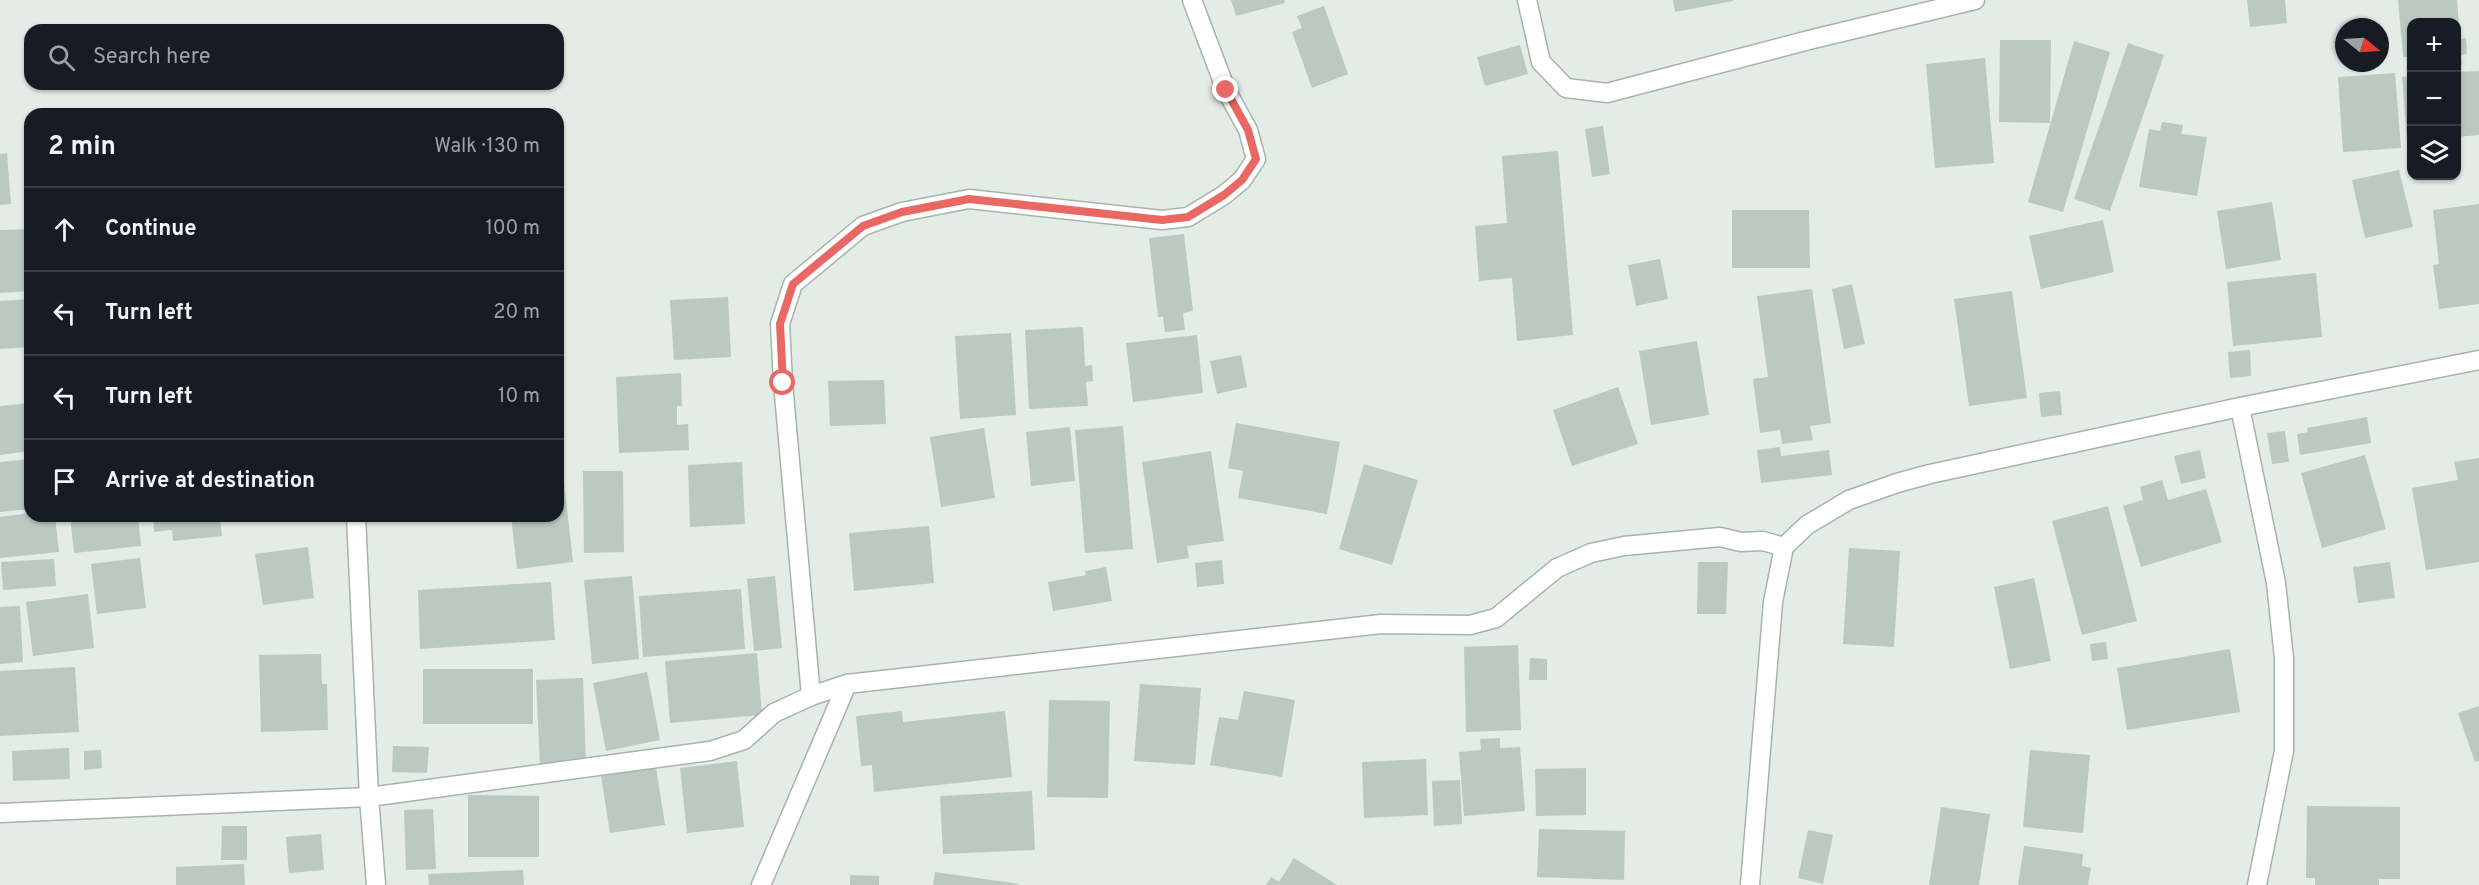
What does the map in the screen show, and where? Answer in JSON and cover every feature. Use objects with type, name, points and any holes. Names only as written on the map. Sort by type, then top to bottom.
[{"type":"street","points":[[811,696],[780,336],[780,324],[793,284],[863,226],[902,212],[969,199],[1162,220],[1188,217],[1224,195],[1242,180],[1256,159],[1248,130],[1226,90],[1192,0]]},
{"type":"street","points":[[1527,0],[1540,62],[1566,88],[1607,93],[1813,39],[1975,0]]},
{"type":"street","points":[[1750,885],[1773,602],[1784,547],[1807,525],[1849,500],[1897,483],[2240,407],[2479,360]]},
{"type":"street","points":[[2240,407],[2276,583],[2284,658],[2284,751],[2257,885]]},
{"type":"street","points":[[356,522],[369,796],[376,885]]},
{"type":"street","points":[[0,813],[369,796],[710,751],[744,740],[774,713],[811,696],[847,684],[1381,624],[1470,625],[1496,618],[1557,568],[1591,553],[1624,546],[1720,537],[1741,543],[1763,541],[1784,547]]},
{"type":"street","points":[[761,885],[847,684]]},
{"type":"building","points":[[1231,0],[1284,0],[1285,3],[1236,16]]},
{"type":"building","points":[[1673,0],[1733,0],[1733,1],[1675,12]]},
{"type":"building","points":[[2247,0],[2285,0],[2287,23],[2250,27]]},
{"type":"building","points":[[2398,0],[2457,0],[2458,18],[2407,18],[2407,57],[2403,57]]},
{"type":"building","points":[[1324,6],[1348,74],[1312,88],[1292,32],[1302,28],[1297,16]]},
{"type":"building","points":[[2466,38],[2467,54],[2461,55],[2461,39]]},
{"type":"building","points":[[2000,40],[2051,40],[2050,123],[1999,122]]},
{"type":"building","points":[[2074,41],[2110,52],[2063,212],[2028,202]]},
{"type":"building","points":[[2128,43],[2164,55],[2110,211],[2074,199]]},
{"type":"building","points":[[1520,45],[1528,74],[1485,86],[1477,57]]},
{"type":"building","points":[[1985,58],[1994,163],[1935,168],[1926,64]]},
{"type":"building","points":[[2479,71],[2479,135],[2461,137],[2461,72]]},
{"type":"building","points":[[2395,73],[2401,148],[2343,152],[2338,77]]},
{"type":"building","points":[[2407,76],[2407,141],[2402,77]]},
{"type":"building","points":[[2162,122],[2183,125],[2181,134],[2207,137],[2197,196],[2139,187],[2149,129],[2160,131]]},
{"type":"building","points":[[1603,126],[1610,174],[1592,177],[1585,129]]},
{"type":"building","points":[[1558,151],[1573,335],[1517,341],[1512,278],[1479,281],[1475,226],[1507,223],[1502,156]]},
{"type":"building","points":[[7,153],[11,204],[0,205],[0,154]]},
{"type":"building","points":[[2399,170],[2413,227],[2365,238],[2352,180]]},
{"type":"building","points":[[2272,202],[2281,260],[2226,269],[2217,211]]},
{"type":"building","points":[[2479,204],[2479,304],[2439,309],[2433,265],[2439,264],[2433,210]]},
{"type":"building","points":[[1732,210],[1809,210],[1810,268],[1732,268]]},
{"type":"building","points":[[2103,220],[2114,272],[2041,289],[2029,236]]},
{"type":"building","points":[[24,229],[24,291],[0,293],[0,230]]},
{"type":"building","points":[[1184,234],[1193,311],[1183,313],[1185,330],[1165,332],[1163,317],[1158,317],[1149,238]]},
{"type":"building","points":[[1660,259],[1668,299],[1636,306],[1628,265]]},
{"type":"building","points":[[2316,273],[2322,337],[2233,346],[2227,282]]},
{"type":"building","points":[[1852,284],[1865,344],[1844,349],[1832,289]]},
{"type":"building","points":[[1812,289],[1831,423],[1810,426],[1813,440],[1782,444],[1780,430],[1760,433],[1753,379],[1768,377],[1757,296]]},
{"type":"building","points":[[2012,291],[2027,398],[1969,406],[1954,299]]},
{"type":"building","points":[[728,297],[731,357],[674,360],[670,300]]},
{"type":"building","points":[[24,299],[24,347],[0,349],[0,301]]},
{"type":"building","points":[[1083,327],[1085,366],[1092,365],[1093,381],[1086,382],[1088,406],[1029,409],[1025,330]]},
{"type":"building","points":[[1011,333],[1016,415],[960,419],[955,336]]},
{"type":"building","points":[[1197,335],[1203,393],[1133,402],[1126,343]]},
{"type":"building","points":[[1697,341],[1709,415],[1651,425],[1639,351]]},
{"type":"building","points":[[2250,350],[2251,376],[2230,378],[2228,352]]},
{"type":"building","points":[[1241,355],[1247,387],[1217,394],[1210,361]]},
{"type":"building","points":[[681,373],[682,406],[677,406],[677,425],[688,424],[689,450],[619,453],[616,377]]},
{"type":"building","points":[[884,380],[886,424],[830,426],[828,381]]},
{"type":"building","points":[[1618,387],[1638,444],[1572,466],[1553,410]]},
{"type":"building","points":[[2060,391],[2062,415],[2041,417],[2039,393]]},
{"type":"building","points":[[24,404],[24,452],[0,455],[0,406]]},
{"type":"building","points":[[2367,417],[2371,443],[2300,455],[2297,434],[2308,432],[2307,428]]},
{"type":"building","points":[[1236,423],[1340,442],[1327,514],[1238,498],[1243,471],[1228,468]]},
{"type":"building","points":[[1123,426],[1133,549],[1085,553],[1075,430]]},
{"type":"building","points":[[1070,427],[1075,481],[1031,486],[1026,432]]},
{"type":"building","points":[[984,428],[995,498],[941,507],[930,437]]},
{"type":"building","points":[[2285,431],[2289,462],[2272,464],[2267,433]]},
{"type":"building","points":[[1780,447],[1781,456],[1829,450],[1832,475],[1761,483],[1757,450]]},
{"type":"building","points":[[2200,450],[2206,478],[2181,484],[2174,456]]},
{"type":"building","points":[[1211,451],[1224,541],[1187,546],[1189,558],[1157,563],[1142,462]]},
{"type":"building","points":[[2365,455],[2386,529],[2322,548],[2301,473]]},
{"type":"building","points":[[2479,458],[2479,562],[2426,570],[2412,488],[2458,480],[2454,462]]},
{"type":"building","points":[[24,460],[24,510],[0,512],[0,462]]},
{"type":"building","points":[[742,462],[745,524],[690,527],[688,465]]},
{"type":"building","points":[[1364,464],[1418,480],[1392,565],[1339,549]]},
{"type":"building","points":[[583,471],[623,471],[624,552],[584,553]]},
{"type":"building","points":[[2162,480],[2168,500],[2206,489],[2222,542],[2141,567],[2123,506],[2143,500],[2140,487]]},
{"type":"building","points":[[564,482],[573,562],[517,569],[512,522],[564,522]]},
{"type":"building","points":[[2108,506],[2137,621],[2082,635],[2052,521]]},
{"type":"building","points":[[24,514],[24,522],[56,522],[59,552],[0,558],[0,517]]},
{"type":"building","points":[[71,522],[139,522],[141,546],[74,553]]},
{"type":"building","points":[[153,522],[221,522],[222,536],[173,541],[172,530],[154,532]]},
{"type":"building","points":[[929,526],[934,583],[854,591],[849,533]]},
{"type":"building","points":[[308,547],[314,598],[263,605],[255,554]]},
{"type":"building","points":[[1849,548],[1900,551],[1894,647],[1843,644]]},
{"type":"building","points":[[140,558],[146,608],[97,614],[91,564]]},
{"type":"building","points":[[54,559],[56,586],[3,590],[1,562]]},
{"type":"building","points":[[1222,560],[1224,584],[1197,587],[1195,563]]},
{"type":"building","points":[[1698,562],[1728,562],[1726,614],[1697,614]]},
{"type":"building","points":[[2390,562],[2395,598],[2358,603],[2353,567]]},
{"type":"building","points":[[1106,567],[1112,601],[1053,611],[1048,582],[1086,575],[1085,571]]},
{"type":"building","points":[[632,576],[639,659],[592,664],[584,580]]},
{"type":"building","points":[[775,576],[782,648],[754,651],[747,579]]},
{"type":"building","points":[[2034,578],[2051,661],[2010,669],[1994,587]]},
{"type":"building","points":[[551,582],[555,640],[420,649],[418,590]]},
{"type":"building","points":[[741,589],[745,649],[643,657],[639,596]]},
{"type":"building","points":[[88,594],[94,648],[33,656],[26,602]]},
{"type":"building","points":[[20,606],[23,662],[0,664],[0,607]]},
{"type":"building","points":[[2106,642],[2108,659],[2092,661],[2090,644]]},
{"type":"building","points":[[1518,645],[1521,730],[1466,732],[1464,647]]},
{"type":"building","points":[[2230,649],[2240,712],[2127,730],[2117,668]]},
{"type":"building","points":[[757,653],[762,715],[670,723],[665,661]]},
{"type":"building","points":[[321,654],[322,684],[327,684],[328,730],[261,732],[259,655]]},
{"type":"building","points":[[1530,658],[1547,659],[1547,680],[1529,680]]},
{"type":"building","points":[[75,667],[79,732],[0,736],[0,671]]},
{"type":"building","points":[[423,669],[533,669],[533,724],[423,724]]},
{"type":"building","points":[[647,672],[660,740],[606,751],[593,683]]},
{"type":"building","points":[[583,678],[586,764],[540,766],[536,680]]},
{"type":"building","points":[[1140,684],[1201,688],[1195,765],[1134,761]]},
{"type":"building","points":[[1244,691],[1295,700],[1282,777],[1210,765],[1219,717],[1238,720]]},
{"type":"building","points":[[1049,700],[1110,701],[1108,798],[1047,797]]},
{"type":"building","points":[[2479,706],[2479,761],[2475,762],[2458,713]]},
{"type":"building","points":[[902,711],[903,722],[1005,711],[1012,777],[874,792],[872,765],[861,766],[856,716]]},
{"type":"building","points":[[1500,738],[1500,748],[1520,747],[1525,811],[1464,816],[1459,752],[1481,750],[1480,739]]},
{"type":"building","points":[[393,746],[429,747],[427,773],[392,772]]},
{"type":"building","points":[[69,748],[70,779],[13,781],[12,751]]},
{"type":"building","points":[[101,750],[102,768],[84,770],[84,751]]},
{"type":"building","points":[[2030,750],[2090,755],[2083,833],[2023,827]]},
{"type":"building","points":[[1426,759],[1428,815],[1364,818],[1362,762]]},
{"type":"building","points":[[737,761],[744,827],[687,833],[680,768]]},
{"type":"building","points":[[656,767],[665,825],[610,833],[601,776]]},
{"type":"building","points":[[1586,768],[1586,815],[1536,816],[1535,769]]},
{"type":"building","points":[[1460,780],[1462,824],[1434,826],[1432,781]]},
{"type":"building","points":[[1032,791],[1035,850],[943,854],[940,796]]},
{"type":"building","points":[[468,795],[539,796],[539,857],[468,857]]},
{"type":"building","points":[[2307,806],[2400,807],[2400,879],[2379,879],[2379,885],[2315,885],[2315,878],[2306,878]]},
{"type":"building","points":[[1941,807],[1990,814],[1979,885],[1929,885]]},
{"type":"building","points":[[433,809],[436,869],[406,870],[404,810]]},
{"type":"building","points":[[222,826],[247,826],[247,860],[221,860]]},
{"type":"building","points":[[1539,829],[1625,831],[1624,880],[1537,877]]},
{"type":"building","points":[[1808,830],[1833,835],[1823,884],[1798,878]]},
{"type":"building","points":[[321,834],[324,870],[289,873],[286,837]]},
{"type":"building","points":[[2024,846],[2083,854],[2082,866],[2091,868],[2088,885],[2018,885]]},
{"type":"building","points":[[1294,858],[1337,885],[1266,885],[1271,877],[1279,882]]},
{"type":"building","points":[[244,864],[245,885],[176,885],[176,867]]},
{"type":"building","points":[[523,870],[524,885],[429,885],[428,874]]},
{"type":"building","points":[[935,872],[1019,884],[1019,885],[933,885]]},
{"type":"building","points":[[850,875],[879,876],[879,885],[850,885]]},
{"type":"route","points":[[783,383],[780,324],[793,284],[863,226],[902,212],[969,199],[1162,220],[1188,217],[1224,195],[1242,180],[1256,159],[1248,130],[1226,90]]}]
